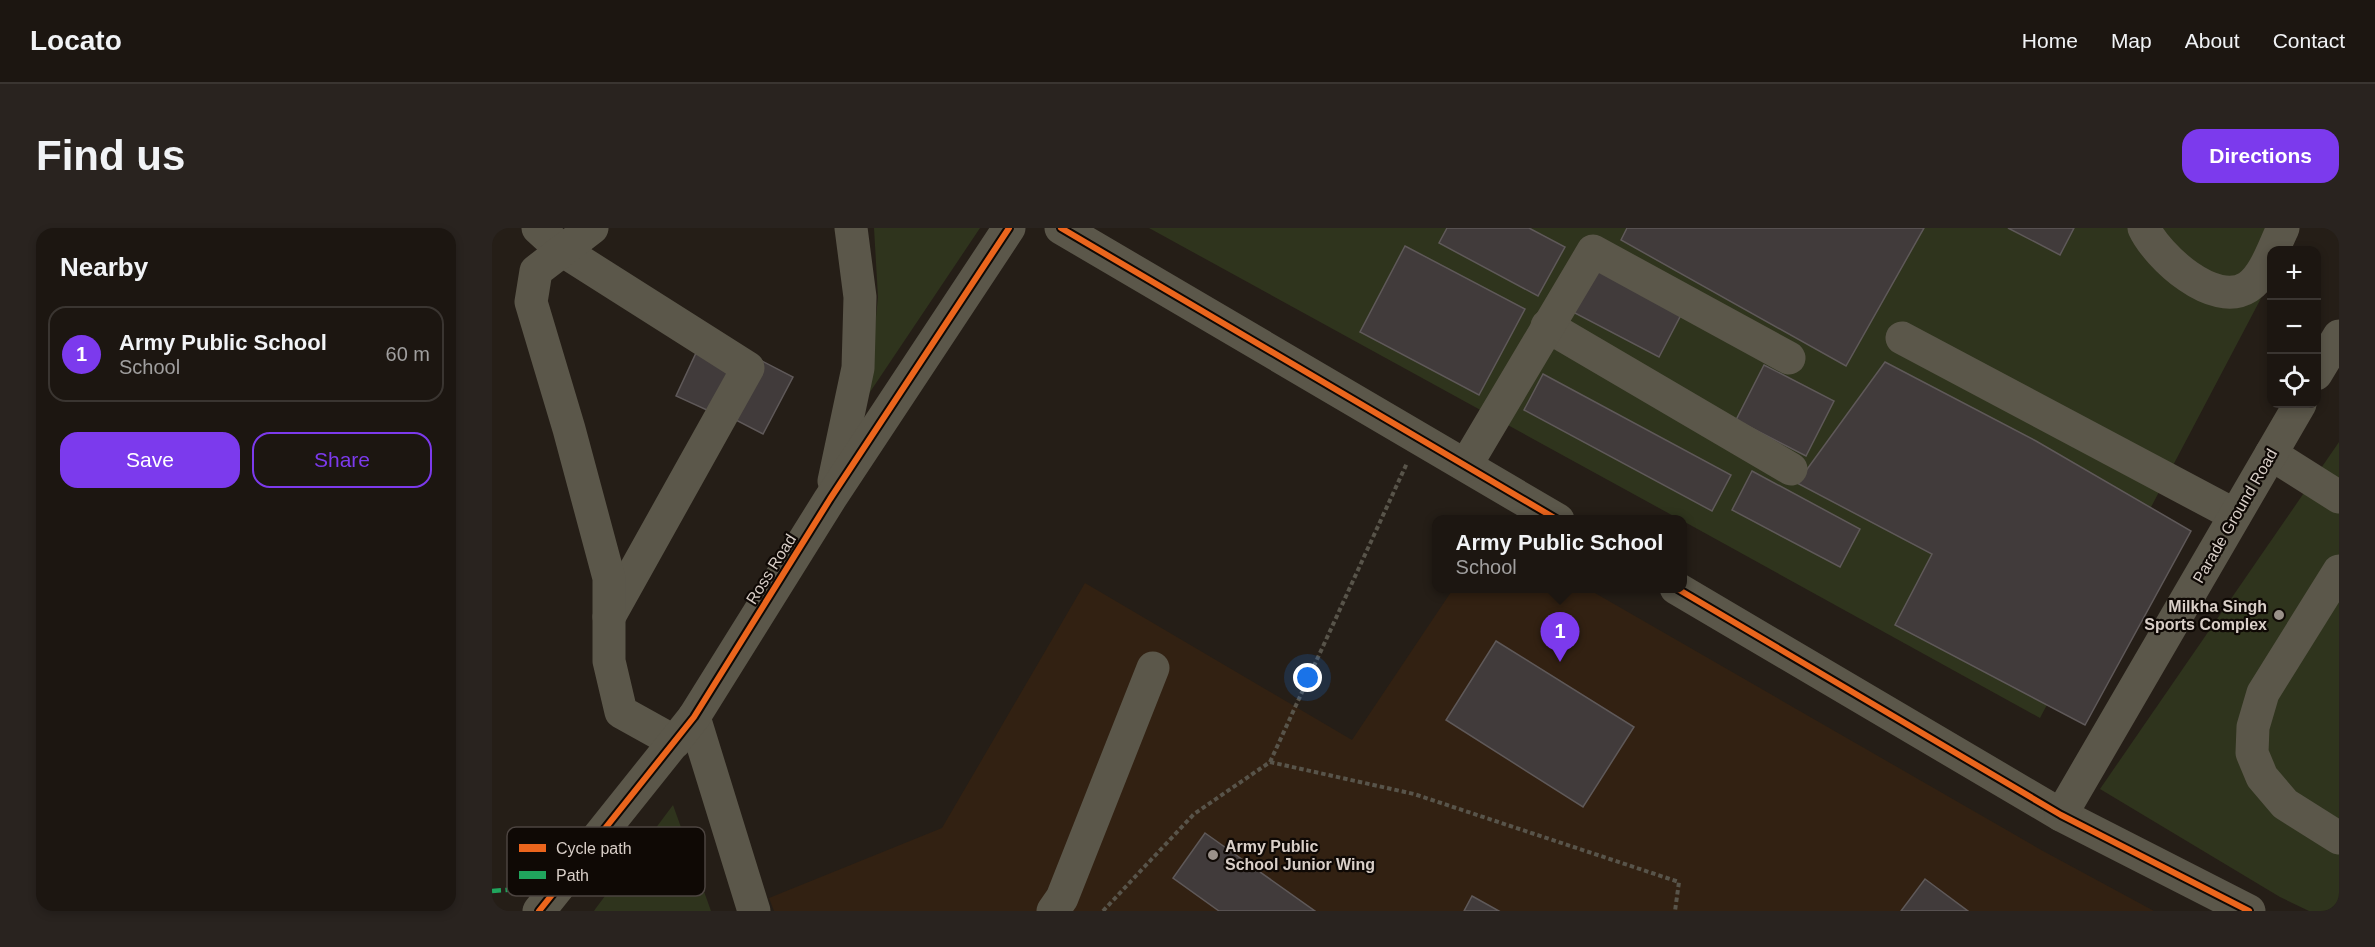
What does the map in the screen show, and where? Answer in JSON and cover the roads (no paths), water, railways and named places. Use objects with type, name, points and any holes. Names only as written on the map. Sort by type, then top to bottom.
[{"type":"street","points":[[538,228],[562,250],[748,368],[609,617]]},
{"type":"street","points":[[592,228],[536,271],[531,302],[569,429],[609,578],[609,661],[621,712],[684,730],[754,911]]},
{"type":"street","points":[[831,500],[858,368],[860,297],[851,228]]},
{"type":"street","name":"Ross Road","points":[[607,827],[684,730],[1009,228]]},
{"type":"street","points":[[1061,228],[1551,515]]},
{"type":"street","points":[[2144,228],[2150,241],[2180,271],[2213,290],[2234,291],[2246,289],[2256,280],[2283,228]]},
{"type":"street","points":[[1466,465],[1593,251],[1789,358]]},
{"type":"street","points":[[1547,326],[1791,469]]},
{"type":"street","points":[[2321,366],[2339,336]]},
{"type":"street","points":[[1902,338],[2235,515]]},
{"type":"street","name":"Parade Ground Road","points":[[2061,815],[2298,408]]},
{"type":"street","points":[[2271,454],[2339,497]]},
{"type":"street","points":[[2339,571],[2263,693],[2253,727],[2252,753],[2262,777],[2285,804],[2339,838]]},
{"type":"street","points":[[1684,593],[2061,815],[2249,911]]},
{"type":"street","points":[[1053,911],[1062,898],[1153,668]]},
{"type":"street","name":"Ross Road","points":[[540,911],[552,896]]},
{"type":"place","name":"Milkha Singh Sports Complex","points":[[2279,615]]},
{"type":"place","name":"Army Public School","points":[[1560,662]]},
{"type":"place","name":"Army Public School Junior Wing","points":[[1213,855]]}]
